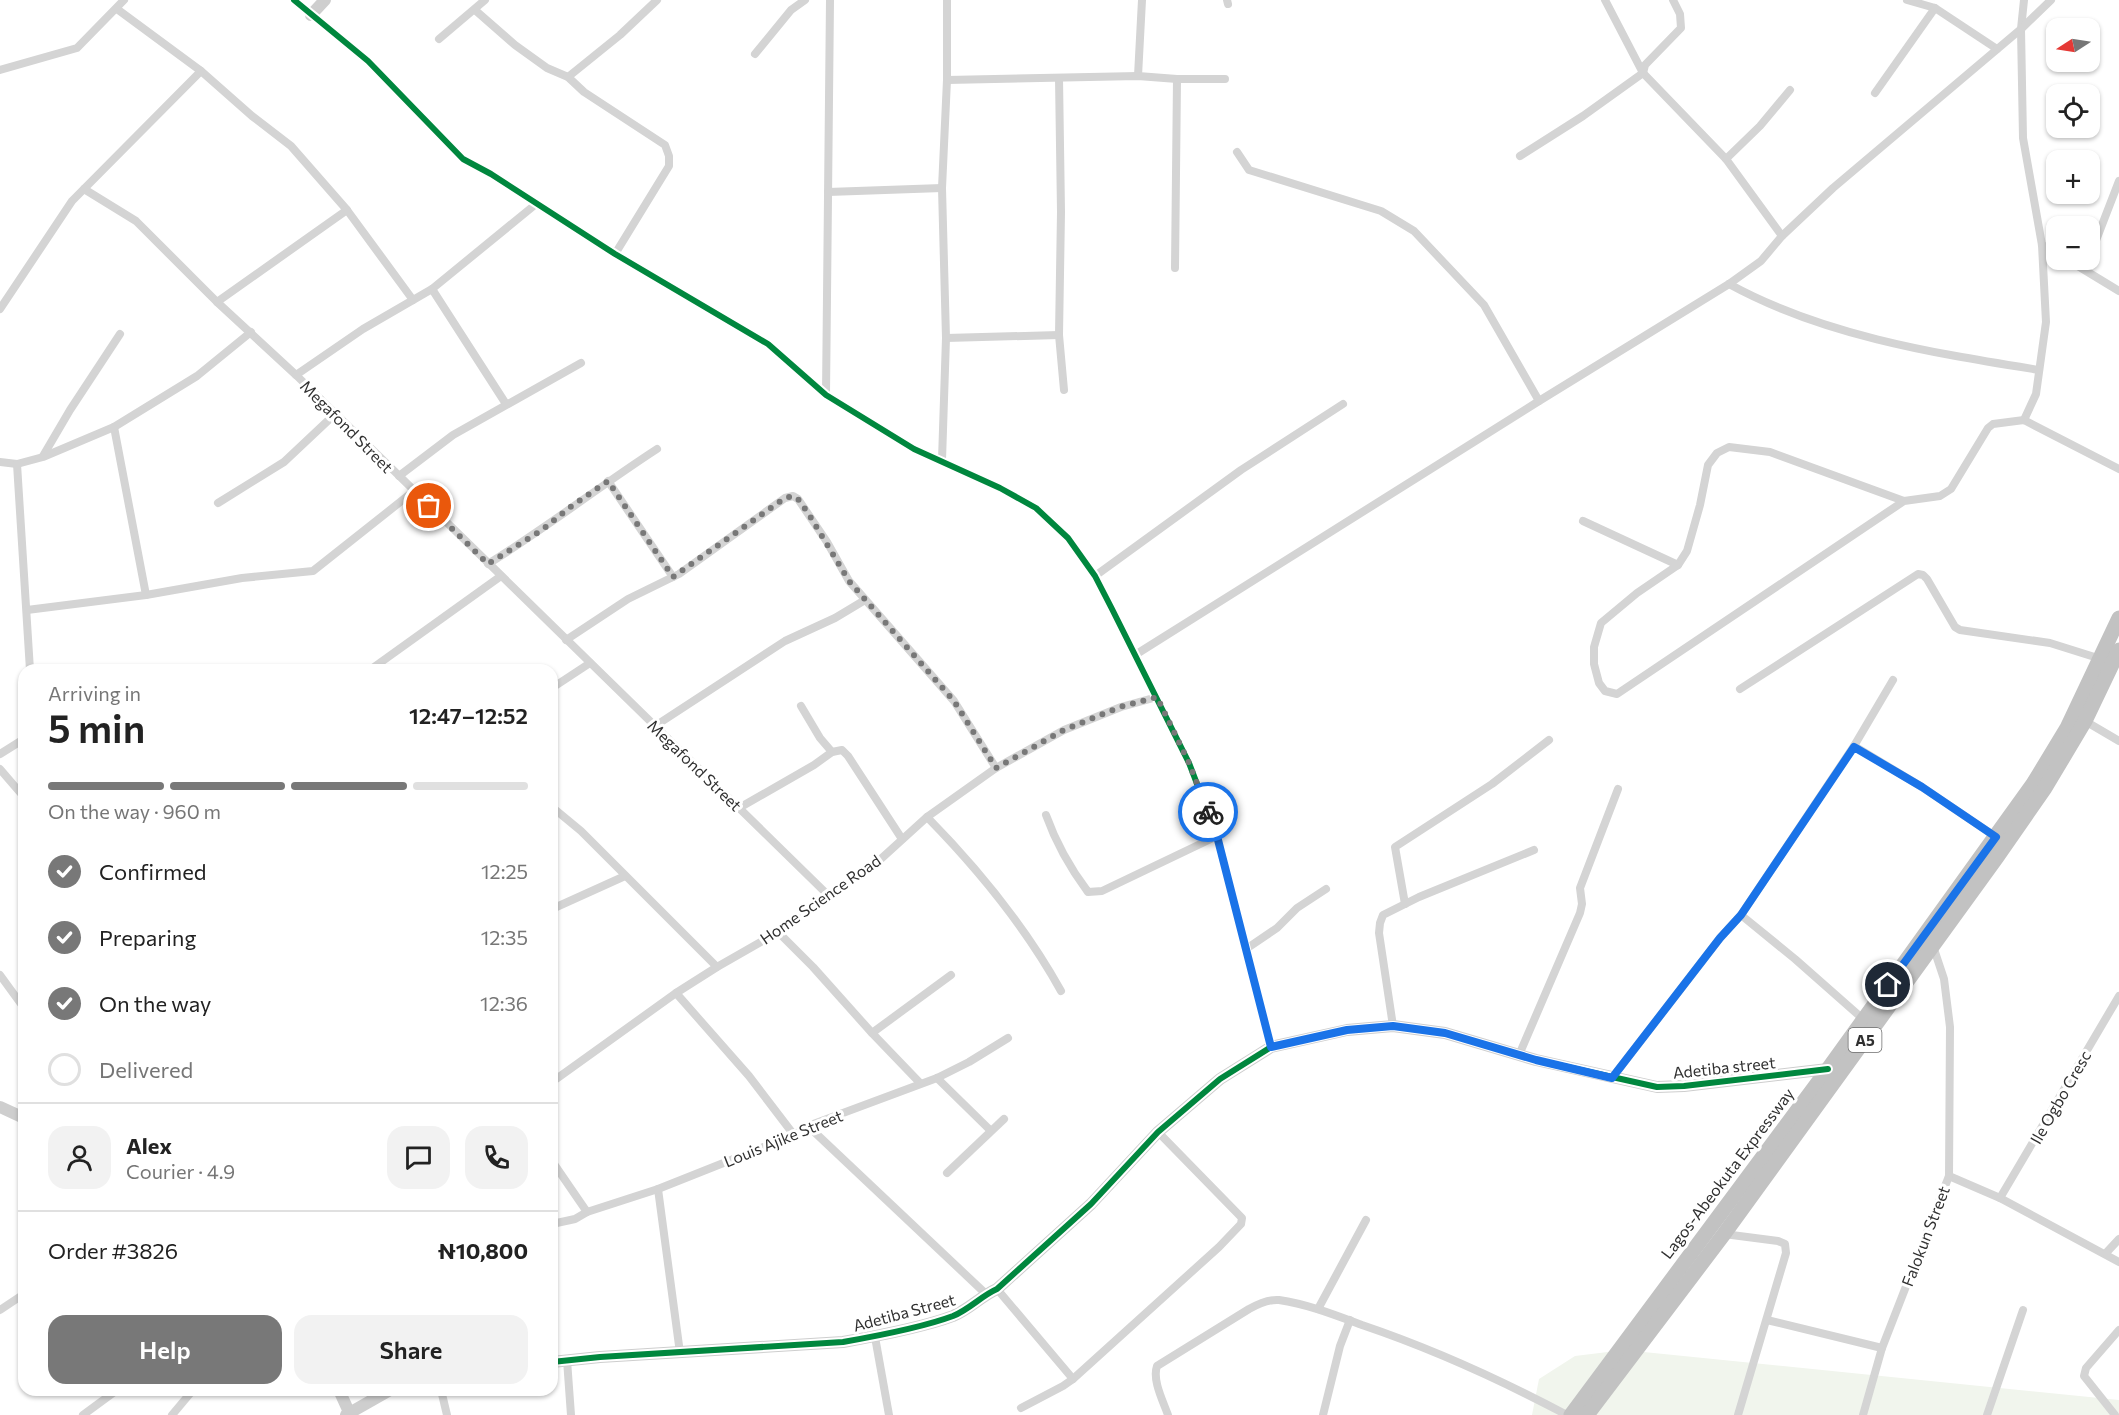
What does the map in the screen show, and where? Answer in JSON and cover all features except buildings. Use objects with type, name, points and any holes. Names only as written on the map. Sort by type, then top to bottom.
[{"type":"highway","name":"Lagos-Abeokuta Expressway","points":[[1569,1415],[1828,1069],[2033,784],[2057,744],[2101,659],[2119,618]]},
{"type":"highway","name":"Lagos-Abeokuta Expressway","points":[[1587,1415],[1724,1234],[2045,788],[2085,721],[2119,650]]},
{"type":"street","points":[[0,70],[76,48],[124,0]]},
{"type":"street","points":[[294,0],[368,61],[463,159],[491,174],[615,254],[768,344],[826,395],[914,449],[1000,488],[1036,508],[1068,538],[1095,576],[1189,763],[1217,836],[1271,1047]]},
{"type":"street","points":[[311,15],[325,0]]},
{"type":"street","points":[[439,39],[485,0]]},
{"type":"street","points":[[568,77],[657,0]]},
{"type":"street","points":[[755,54],[791,10],[805,0]]},
{"type":"street","points":[[826,395],[830,0]]},
{"type":"street","points":[[942,460],[946,338],[942,188],[947,80],[947,0]]},
{"type":"street","points":[[1138,76],[1142,0]]},
{"type":"street","points":[[1605,0],[1643,73],[1726,159],[1782,236]]},
{"type":"street","points":[[1520,156],[1583,116],[1643,73],[1645,65],[1681,28],[1680,14],[1673,0]]},
{"type":"street","points":[[1907,0],[1935,8],[1997,49]]},
{"type":"street","points":[[2024,0],[2021,30],[2023,138],[2042,245],[2046,322],[2036,394],[2024,420]]},
{"type":"street","points":[[1135,655],[1539,401],[1729,285],[1761,261],[1782,236],[1833,188],[2021,30],[2051,0]]},
{"type":"street","points":[[1875,93],[1935,8]]},
{"type":"street","points":[[117,9],[201,71],[252,116],[291,146],[347,210],[413,300]]},
{"type":"street","points":[[475,10],[515,45],[547,68],[568,77],[584,92],[665,145],[669,156],[669,166],[615,254]]},
{"type":"street","points":[[0,309],[72,201],[201,71]]},
{"type":"street","points":[[947,80],[1138,76],[1178,80],[1225,79]]},
{"type":"street","points":[[1059,78],[1061,212],[1059,335],[1064,390]]},
{"type":"street","points":[[1175,268],[1178,80]]},
{"type":"street","points":[[1726,159],[1760,126],[1790,90]]},
{"type":"street","points":[[1237,152],[1249,170],[1381,211],[1414,231],[1484,305],[1539,401]]},
{"type":"street","points":[[2100,230],[2119,181]]},
{"type":"street","points":[[828,192],[942,188]]},
{"type":"street","name":"Megafond Street","points":[[84,189],[136,221],[829,896]]},
{"type":"street","points":[[296,375],[363,329],[432,288],[536,204]]},
{"type":"street","points":[[217,302],[347,210]]},
{"type":"street","points":[[2042,245],[2046,247]]},
{"type":"street","points":[[2087,270],[2119,291]]},
{"type":"street","points":[[1729,285],[1757,300],[1800,316],[1875,338],[1927,351],[2040,370]]},
{"type":"street","points":[[432,288],[506,404]]},
{"type":"street","points":[[0,462],[17,464],[43,457],[114,427],[197,376],[251,332]]},
{"type":"street","points":[[43,457],[70,410],[120,334]]},
{"type":"street","points":[[946,338],[1059,335]]},
{"type":"street","points":[[399,476],[453,435],[581,363]]},
{"type":"street","points":[[1095,576],[1241,470],[1343,404]]},
{"type":"street","points":[[218,503],[284,462],[335,414]]},
{"type":"street","points":[[1904,501],[1770,452],[1729,447],[1717,453],[1708,465],[1687,551],[1677,566],[1637,593],[1601,623],[1594,647],[1594,664],[1599,683],[1605,691],[1617,694],[1904,501],[1940,496],[1951,489],[1988,428],[1993,424],[2024,420],[2119,469]]},
{"type":"street","points":[[114,427],[146,595]]},
{"type":"street","points":[[488,564],[542,530],[569,508],[657,449]]},
{"type":"street","points":[[17,464],[30,664]]},
{"type":"street","points":[[608,481],[673,577]]},
{"type":"street","points":[[27,610],[146,595],[242,578],[313,571],[414,491]]},
{"type":"street","points":[[566,640],[628,599],[673,577],[785,498],[793,496],[798,499],[827,542],[849,581],[954,701],[996,768]]},
{"type":"street","points":[[1583,521],[1677,566]]},
{"type":"street","points":[[1740,689],[1918,574],[1927,579],[1955,627],[1960,630],[2050,643],[2101,659]]},
{"type":"street","points":[[378,664],[501,576]]},
{"type":"street","points":[[655,726],[785,641],[835,618],[865,600]]},
{"type":"street","points":[[558,684],[590,663]]},
{"type":"street","points":[[1612,1078],[1720,938],[1741,915],[1854,747],[1893,680]]},
{"type":"street","name":"Home Science Road","points":[[558,1078],[676,993],[778,932],[872,867],[927,817],[996,768],[1064,730],[1120,707],[1157,697]]},
{"type":"street","points":[[801,706],[820,738],[832,752]]},
{"type":"street","points":[[2085,721],[2119,741]]},
{"type":"street","points":[[1405,904],[1395,847],[1492,784],[1549,740]]},
{"type":"street","points":[[0,753],[18,742]]},
{"type":"street","points":[[1854,747],[1922,787],[1996,837]]},
{"type":"street","points":[[738,808],[814,765],[832,752],[842,750],[902,839]]},
{"type":"street","points":[[0,769],[18,790]]},
{"type":"street","points":[[1519,1056],[1580,913],[1582,904],[1580,888],[1618,789]]},
{"type":"street","points":[[558,812],[581,831],[717,967]]},
{"type":"street","points":[[1046,815],[1059,848],[1088,892],[1102,891],[1217,836]]},
{"type":"street","points":[[927,817],[956,846],[1008,908],[1044,960],[1061,991]]},
{"type":"street","points":[[1393,1026],[1379,933],[1383,915],[1493,865],[1534,850]]},
{"type":"street","points":[[558,906],[624,876]]},
{"type":"street","points":[[1246,949],[1277,928],[1298,908],[1326,890]]},
{"type":"street","points":[[1741,915],[1863,1019]]},
{"type":"street","points":[[778,932],[920,1083]]},
{"type":"street","name":"Falokun Street","points":[[1865,1414],[1882,1348],[1949,1176],[1950,1027],[1944,979],[1933,946]]},
{"type":"street","points":[[0,975],[18,1000]]},
{"type":"street","points":[[872,1033],[951,975]]},
{"type":"street","points":[[676,993],[749,1076],[794,1135]]},
{"type":"street","name":"Ile Ogbo Cresc","points":[[2000,1198],[2119,996]]},
{"type":"street","name":"Adetiba street","points":[[1271,1047],[1347,1030],[1393,1026],[1445,1033],[1519,1056],[1657,1087],[1684,1086],[1828,1069]]},
{"type":"street","name":"Louis Ajike Street","points":[[558,1223],[575,1219],[587,1212],[658,1189],[794,1135],[808,1126],[937,1078],[1008,1038]]},
{"type":"street","name":"Adetiba Street","points":[[558,1361],[843,1342],[875,1337],[953,1316],[973,1306],[1065,1229],[1158,1132],[1220,1079],[1271,1047]]},
{"type":"street","points":[[937,1078],[990,1130]]},
{"type":"street","points":[[1,1110],[18,1116]]},
{"type":"street","points":[[946,1173],[1004,1119]]},
{"type":"street","points":[[808,1126],[991,1291],[1073,1379]]},
{"type":"street","points":[[1021,1408],[1073,1379],[1219,1247],[1241,1224],[1242,1218],[1158,1132]]},
{"type":"street","points":[[558,1170],[587,1212]]},
{"type":"street","points":[[1949,1176],[2000,1198],[2119,1262]]},
{"type":"street","points":[[658,1189],[680,1353]]},
{"type":"street","points":[[1318,1309],[1366,1220]]},
{"type":"street","points":[[1724,1234],[1778,1241],[1785,1244],[1786,1253],[1738,1415]]},
{"type":"street","points":[[2106,1253],[2119,1239]]},
{"type":"street","points":[[0,1310],[18,1298]]},
{"type":"street","points":[[1168,1415],[1156,1378],[1157,1366],[1249,1309],[1263,1302],[1277,1300],[1318,1309],[1402,1338],[1502,1380],[1569,1415]]},
{"type":"street","points":[[1988,1415],[2023,1310]]},
{"type":"street","points":[[1323,1415],[1340,1346],[1350,1320]]},
{"type":"street","points":[[1767,1320],[1882,1348]]},
{"type":"street","points":[[2115,1415],[2084,1376],[2086,1368],[2119,1330]]},
{"type":"street","points":[[875,1337],[889,1415]]},
{"type":"street","points":[[567,1360],[571,1415]]},
{"type":"street","points":[[83,1415],[109,1396]]},
{"type":"street","points":[[172,1415],[188,1396]]},
{"type":"street","points":[[341,1396],[348,1414],[380,1396]]},
{"type":"street","points":[[442,1396],[447,1415]]},
{"type":"shaded area","points":[[1624,1350],[2119,1400],[2119,1415],[1532,1415],[1539,1379],[1575,1356]]},
{"type":"cycle path","points":[[294,0],[368,61],[463,159],[491,174],[615,254],[768,344],[826,395],[914,449],[1000,488],[1036,508],[1068,538],[1095,576],[1189,763],[1217,836],[1271,1047]]},
{"type":"cycle path","points":[[558,1361],[843,1342],[913,1328],[953,1316],[997,1289],[1091,1204],[1158,1132],[1220,1079],[1271,1047],[1347,1030],[1393,1026],[1445,1033],[1536,1060],[1657,1087],[1684,1086],[1828,1069]]},
{"type":"way so far","points":[[429,506],[488,564],[542,530],[608,481],[673,577],[785,498],[793,496],[808,513],[849,581],[954,701],[996,768],[1064,730],[1120,707],[1157,697],[1189,763],[1208,812]]},
{"type":"route","points":[[1208,812],[1217,836],[1271,1047],[1347,1030],[1393,1026],[1445,1033],[1536,1060],[1612,1078],[1720,938],[1741,915],[1854,747],[1922,787],[1996,837],[1888,985]]}]
